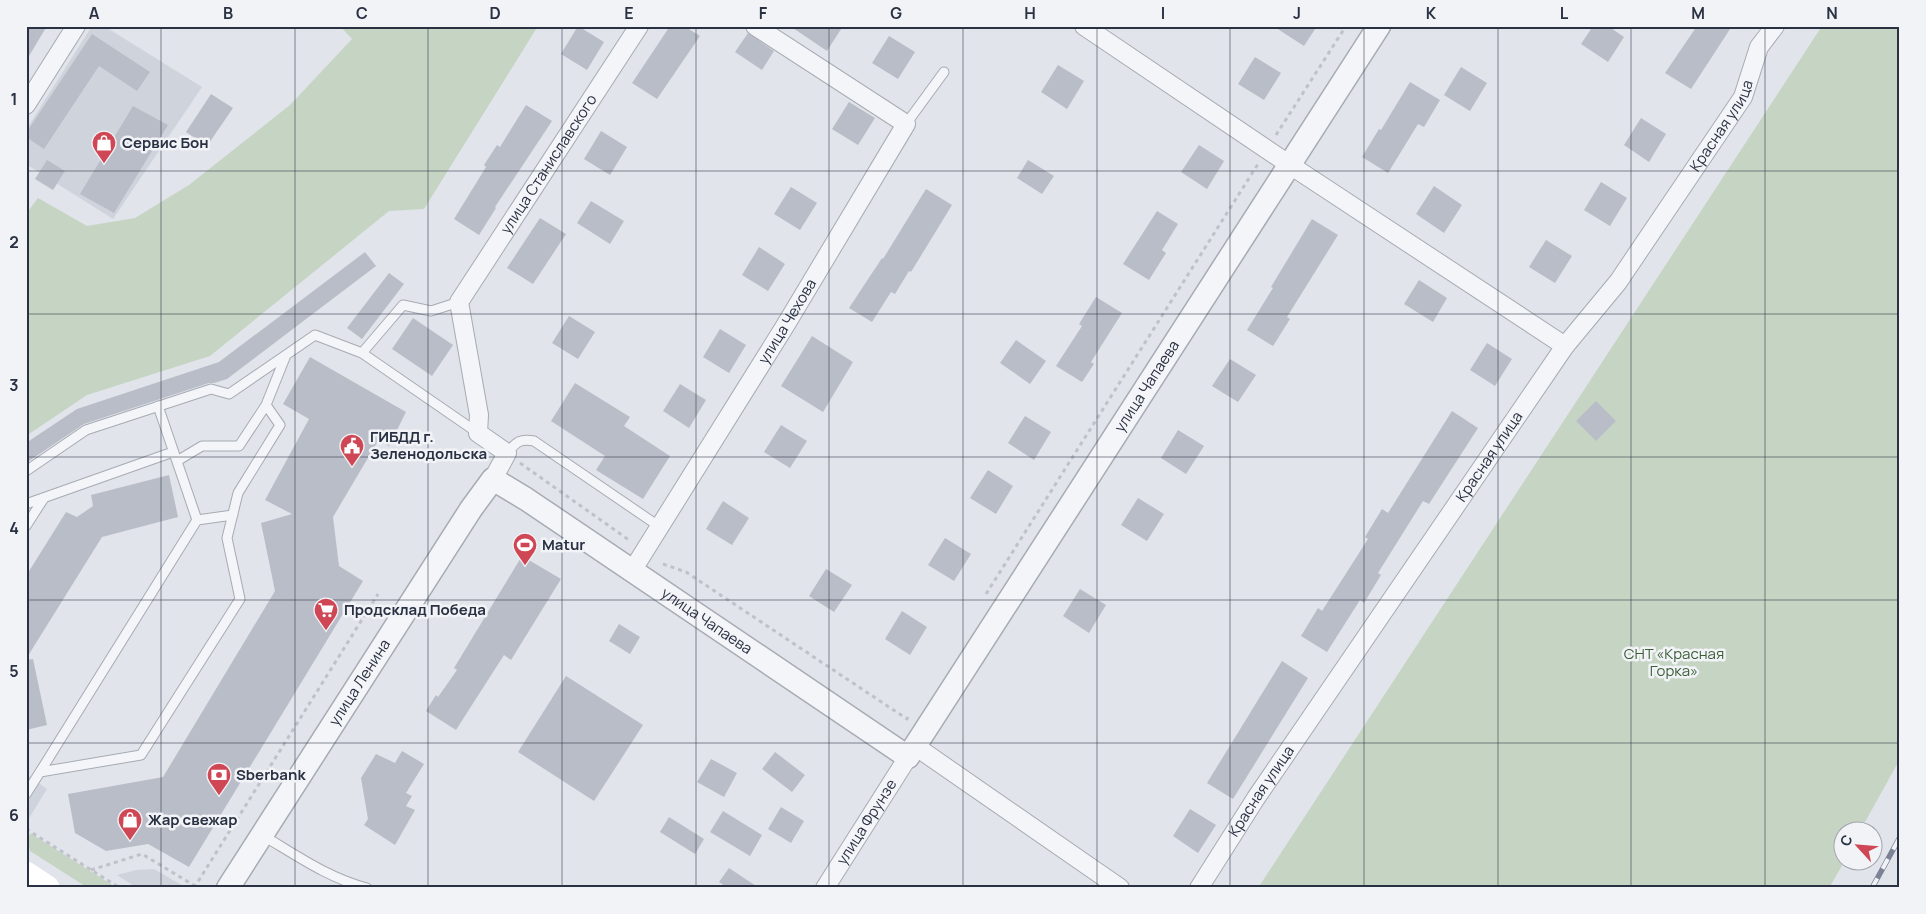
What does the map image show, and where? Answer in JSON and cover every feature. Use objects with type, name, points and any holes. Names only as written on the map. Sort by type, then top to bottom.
[{"type":"main road","points":[[26,874],[47,888]]},
{"type":"street","points":[[26,105],[76,26]]},
{"type":"street","name":"улица Станиславского","points":[[459,302],[640,26]]},
{"type":"street","points":[[755,26],[906,124]]},
{"type":"street","points":[[1084,26],[1267,150],[1564,346]]},
{"type":"street","name":"улица Чапаева","points":[[911,751],[1379,26]]},
{"type":"street","name":"Красная улица","points":[[1199,888],[1262,790],[1564,346],[1618,282],[1743,97],[1760,47],[1775,26]]},
{"type":"street","name":"улица Чехова","points":[[632,571],[785,326],[906,124]]},
{"type":"street","points":[[459,302],[479,414],[478,433],[507,453],[493,478]]},
{"type":"street","name":"улица Чапаева","points":[[493,478],[632,571],[1120,888]]},
{"type":"street","name":"улица Ленина","points":[[228,888],[471,509],[493,478]]},
{"type":"street","name":"улица Фрунзе","points":[[825,888],[911,751]]},
{"type":"lane","name":"улица Чехова","points":[[906,124],[944,72]]},
{"type":"lane","points":[[362,354],[403,305],[431,311],[459,302]]},
{"type":"lane","points":[[26,471],[86,430],[211,389],[229,394],[315,335],[362,354],[478,433]]},
{"type":"lane","points":[[26,504],[202,446],[239,446],[266,405],[286,355]]},
{"type":"lane","points":[[40,772],[141,755],[240,600],[227,538],[238,493],[280,425],[266,405]]},
{"type":"lane","points":[[158,406],[197,520]]},
{"type":"lane","points":[[507,453],[516,443],[525,439],[534,441],[660,527]]},
{"type":"lane","points":[[26,526],[44,498]]},
{"type":"lane","points":[[26,794],[197,520],[232,515]]},
{"type":"lane","points":[[261,835],[322,870],[349,883],[367,888]]},
{"type":"path","points":[[981,602],[1346,26]]},
{"type":"path","points":[[507,453],[663,564],[686,572],[907,719],[912,710]]},
{"type":"path","points":[[91,870],[142,854],[195,887],[378,594]]},
{"type":"path","points":[[26,829],[120,888]]},
{"type":"shaded area","points":[[92,26],[104,26],[202,87],[113,219],[26,164],[26,130]]},
{"type":"shaded area","points":[[26,774],[47,789],[26,823]]},
{"type":"shaded area","points":[[154,869],[187,888],[137,888],[117,875],[136,870]]},
{"type":"green space","points":[[340,26],[538,26],[424,209],[389,211],[210,356],[87,395],[26,436],[26,214],[38,198],[87,226],[135,218],[189,185],[290,105],[352,39]]},
{"type":"green space","name":"СНТ «Красная Горка»","points":[[1822,26],[1900,26],[1900,759],[1865,822],[1834,822],[1834,872],[1838,872],[1829,888],[1258,888]]},
{"type":"green space","points":[[30,833],[117,888],[88,888],[30,851],[28,842]]},
{"type":"building","points":[[26,26],[47,26],[26,61]]},
{"type":"building","points":[[578,26],[604,42],[587,70],[561,54]]},
{"type":"building","points":[[670,26],[684,26],[700,36],[657,99],[632,83]]},
{"type":"building","points":[[790,26],[843,26],[827,51]]},
{"type":"building","points":[[1273,26],[1317,26],[1304,46]]},
{"type":"building","points":[[1593,26],[1608,26],[1624,37],[1608,62],[1581,44]]},
{"type":"building","points":[[1697,26],[1732,26],[1691,89],[1665,73]]},
{"type":"building","points":[[748,33],[774,51],[762,70],[735,52]]},
{"type":"building","points":[[92,34],[150,72],[137,91],[99,66],[44,149],[26,137],[26,133]]},
{"type":"building","points":[[889,36],[915,52],[898,79],[872,63]]},
{"type":"building","points":[[1255,57],[1281,73],[1264,100],[1238,84]]},
{"type":"building","points":[[1058,65],[1084,81],[1067,109],[1041,92]]},
{"type":"building","points":[[1461,67],[1487,83],[1470,111],[1444,95]]},
{"type":"building","points":[[1410,82],[1440,100],[1424,127],[1418,124],[1388,173],[1362,157]]},
{"type":"building","points":[[211,94],[233,108],[207,146],[186,132]]},
{"type":"building","points":[[849,102],[875,118],[858,145],[832,129]]},
{"type":"building","points":[[526,105],[552,121],[495,207],[479,235],[454,219],[486,167],[484,165],[497,145],[500,147]]},
{"type":"building","points":[[133,106],[168,125],[114,213],[80,194]]},
{"type":"building","points":[[1641,118],[1666,134],[1649,162],[1624,145]]},
{"type":"building","points":[[601,131],[627,147],[610,175],[584,159]]},
{"type":"building","points":[[1199,145],[1224,161],[1207,189],[1181,172]]},
{"type":"building","points":[[47,160],[65,171],[53,190],[35,179]]},
{"type":"building","points":[[1028,160],[1054,176],[1042,194],[1017,178]]},
{"type":"building","points":[[1601,182],[1627,198],[1610,226],[1584,210]]},
{"type":"building","points":[[1434,186],[1462,205],[1444,233],[1416,214]]},
{"type":"building","points":[[791,187],[817,203],[800,230],[774,214]]},
{"type":"building","points":[[926,189],[952,205],[911,272],[909,271],[895,294],[891,292],[872,322],[849,308],[883,259]]},
{"type":"building","points":[[591,201],[624,221],[610,244],[577,223]]},
{"type":"building","points":[[1157,211],[1178,224],[1162,250],[1166,253],[1149,280],[1123,264]]},
{"type":"building","points":[[540,218],[566,234],[533,284],[507,268]]},
{"type":"building","points":[[1312,219],[1338,235],[1287,317],[1290,319],[1273,346],[1247,330]]},
{"type":"building","points":[[1546,240],[1572,256],[1555,283],[1529,267]]},
{"type":"building","points":[[759,247],[785,264],[768,291],[742,275]]},
{"type":"building","points":[[365,252],[376,266],[227,379],[209,383],[84,424],[26,463],[26,443],[77,409],[219,362]]},
{"type":"building","points":[[389,273],[404,284],[362,339],[347,328]]},
{"type":"building","points":[[1419,280],[1447,298],[1433,322],[1404,304]]},
{"type":"building","points":[[1096,297],[1122,313],[1091,362],[1094,364],[1082,382],[1056,366],[1082,326],[1079,324]]},
{"type":"building","points":[[569,316],[595,332],[578,359],[552,343]]},
{"type":"building","points":[[413,318],[453,345],[432,376],[392,349]]},
{"type":"building","points":[[720,329],[746,345],[729,373],[703,357]]},
{"type":"building","points":[[812,336],[853,362],[823,412],[781,386]]},
{"type":"building","points":[[1016,340],[1046,361],[1030,384],[1000,363]]},
{"type":"building","points":[[1487,343],[1512,359],[1495,386],[1470,370]]},
{"type":"building","points":[[310,357],[406,412],[389,446],[378,441],[333,517],[339,566],[363,581],[189,867],[148,844],[106,851],[75,833],[68,794],[163,777],[275,591],[261,523],[292,514],[265,500],[309,419],[283,404]]},
{"type":"building","points":[[1230,359],[1256,375],[1238,402],[1212,386]]},
{"type":"building","points":[[575,383],[630,417],[624,426],[670,456],[643,499],[596,470],[605,456],[551,421]]},
{"type":"building","points":[[680,384],[706,400],[689,428],[663,411]]},
{"type":"building","points":[[1596,401],[1616,421],[1596,441],[1576,421]]},
{"type":"building","points":[[1452,411],[1478,428],[1429,504],[1423,501],[1378,573],[1381,575],[1364,603],[1360,600],[1327,652],[1301,636],[1318,608],[1322,611],[1368,539],[1365,537],[1382,509],[1388,513]]},
{"type":"building","points":[[1025,416],[1051,432],[1034,460],[1008,443]]},
{"type":"building","points":[[781,425],[807,441],[790,468],[764,452]]},
{"type":"building","points":[[1178,430],[1204,446],[1186,474],[1161,458]]},
{"type":"building","points":[[988,470],[1013,486],[996,514],[970,498]]},
{"type":"building","points":[[169,475],[178,517],[102,537],[26,659],[26,576],[66,512],[77,517],[93,506],[91,495]]},
{"type":"building","points":[[1138,498],[1164,514],[1147,541],[1121,525]]},
{"type":"building","points":[[723,501],[749,518],[732,545],[706,529]]},
{"type":"building","points":[[945,538],[971,554],[954,581],[928,565]]},
{"type":"building","points":[[522,556],[561,579],[511,660],[504,655],[456,730],[426,711],[436,695],[438,697],[457,670],[454,668]]},
{"type":"building","points":[[826,569],[852,585],[834,612],[809,596]]},
{"type":"building","points":[[1080,589],[1106,605],[1089,633],[1063,616]]},
{"type":"building","points":[[902,611],[927,627],[910,655],[885,639]]},
{"type":"building","points":[[619,624],[640,637],[630,654],[609,641]]},
{"type":"building","points":[[33,659],[47,725],[26,730],[26,660]]},
{"type":"building","points":[[1282,661],[1308,678],[1233,799],[1207,783]]},
{"type":"building","points":[[566,676],[643,725],[594,801],[518,752]]},
{"type":"building","points":[[402,751],[424,764],[406,793],[412,796],[406,806],[415,810],[395,845],[364,825],[368,819],[361,778],[376,754],[395,763]]},
{"type":"building","points":[[775,752],[805,775],[792,792],[762,769]]},
{"type":"building","points":[[711,759],[737,773],[724,797],[697,782]]},
{"type":"building","points":[[781,807],[804,821],[791,843],[768,829]]},
{"type":"building","points":[[1190,809],[1216,825],[1198,853],[1173,836]]},
{"type":"building","points":[[723,811],[762,835],[750,856],[710,832]]},
{"type":"building","points":[[669,817],[704,839],[695,854],[660,832]]},
{"type":"building","points":[[729,868],[759,888],[728,888],[719,882]]},
{"type":"railway","points":[[1872,888],[1900,837]]},
{"type":"place","name":"Сервис Бон","points":[[104,164]]},
{"type":"place","name":"ГИБДД г. Зеленодольска","points":[[352,467]]},
{"type":"place","name":"Matur","points":[[525,566]]},
{"type":"place","name":"Продсклад Победа","points":[[326,631]]},
{"type":"place","name":"Sberbank","points":[[219,796]]},
{"type":"place","name":"Жар свежар","points":[[130,841]]}]
